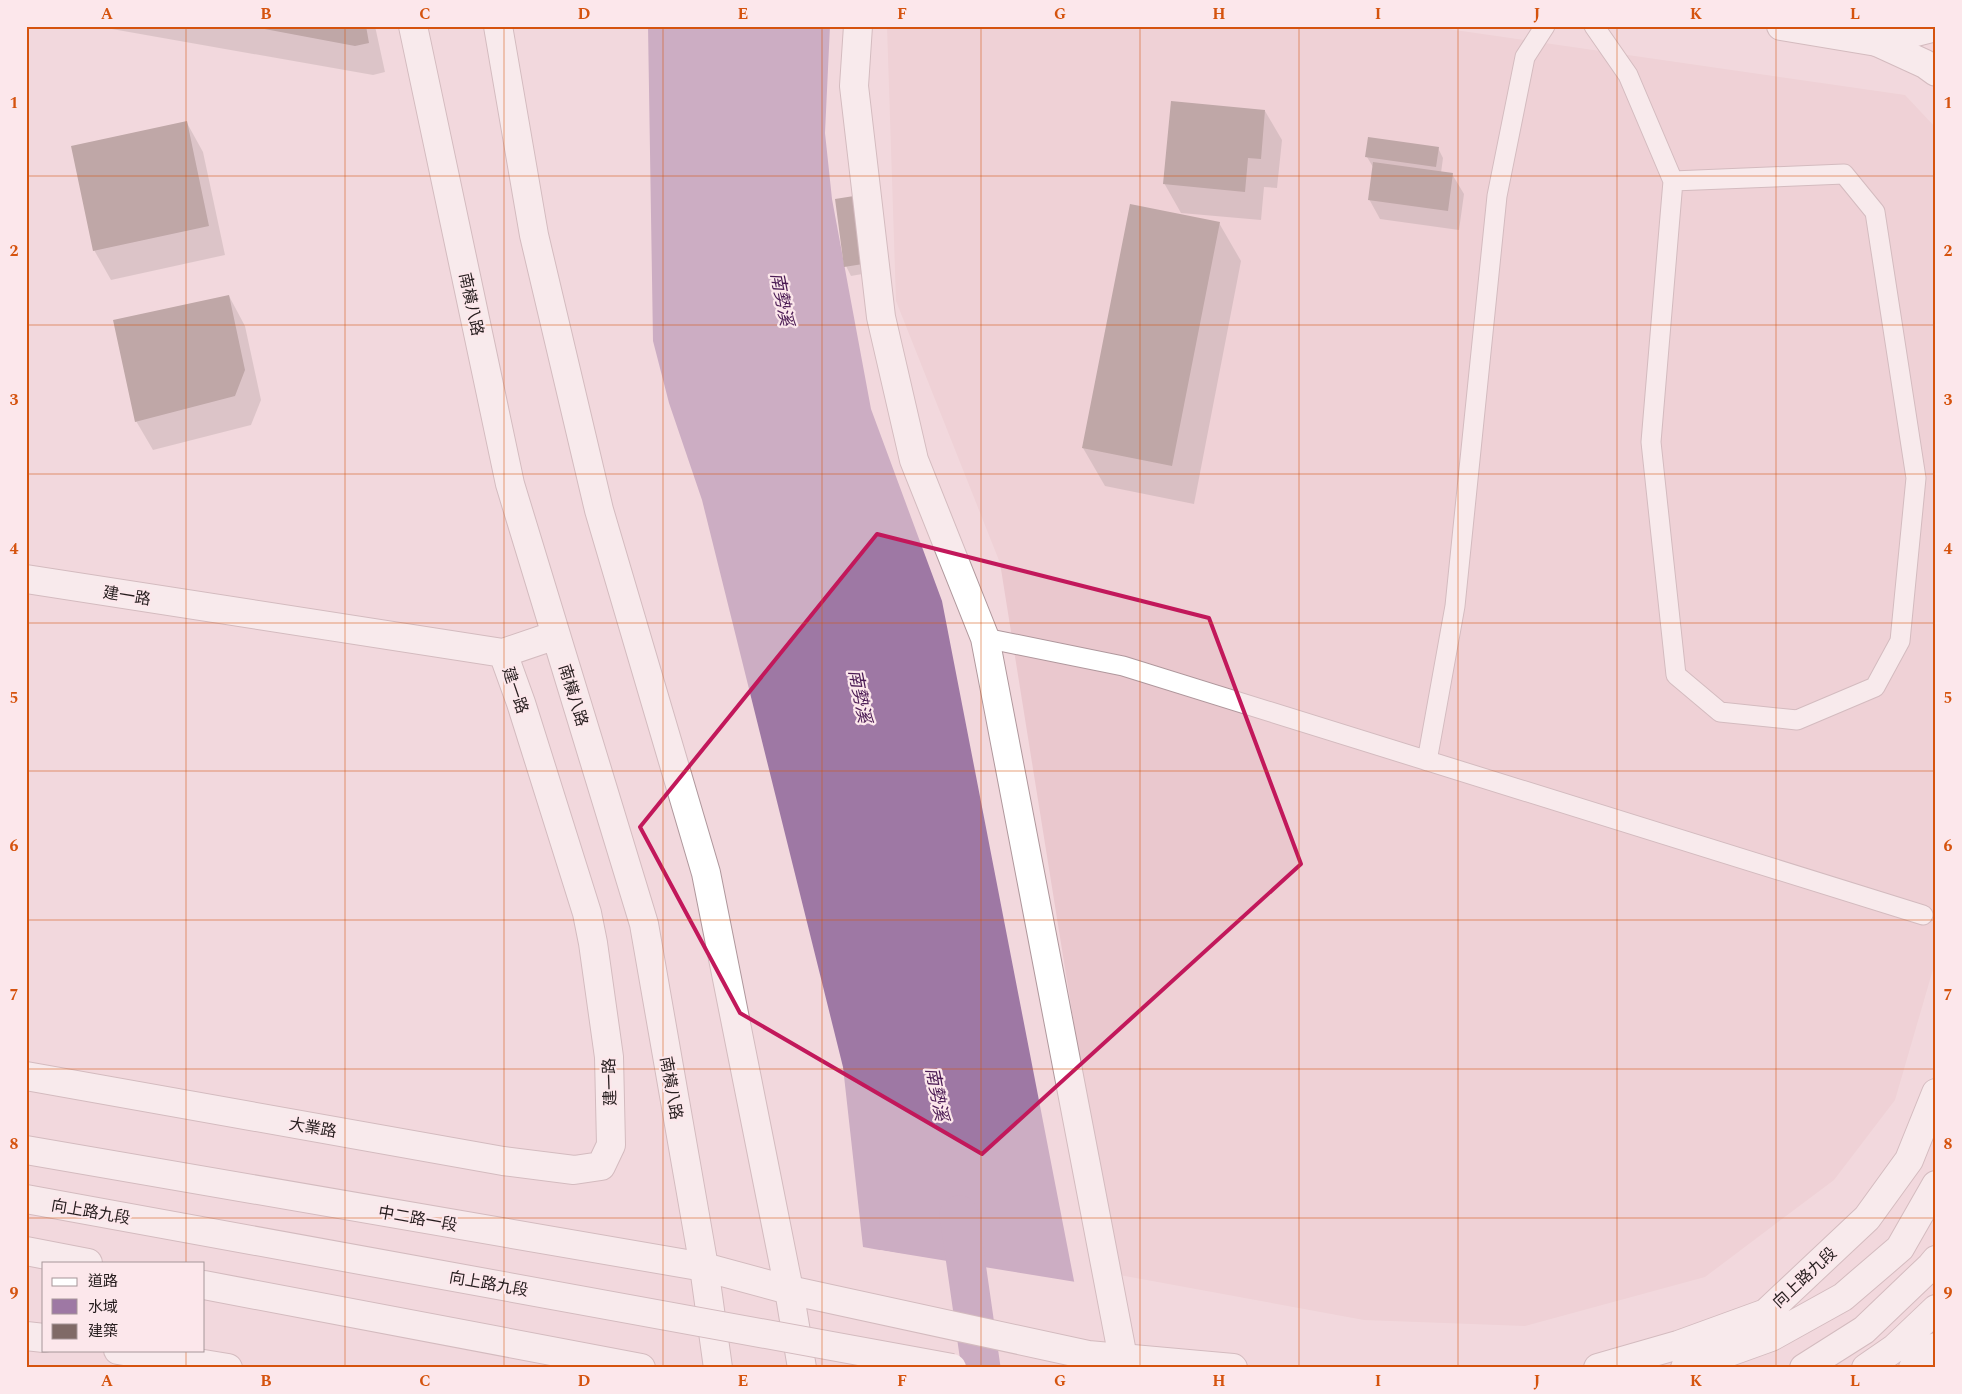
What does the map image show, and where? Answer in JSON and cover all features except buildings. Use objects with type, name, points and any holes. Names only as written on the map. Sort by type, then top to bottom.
[{"type":"street","name":"南橫八路","points":[[413,26],[510,484],[644,924],[704,1267],[718,1368]]},
{"type":"street","points":[[498,26],[534,235],[599,510],[706,873],[799,1292],[802,1368]]},
{"type":"street","points":[[858,26],[854,86],[881,317],[914,460],[986,638],[1124,1358],[1233,1368]]},
{"type":"street","points":[[1781,26],[1877,42],[1925,64],[1936,72]]},
{"type":"street","points":[[1877,42],[1936,27]]},
{"type":"street","name":"建一路","points":[[26,579],[503,653],[521,703],[587,913],[593,944],[609,1057],[611,1145],[601,1166]]},
{"type":"street","points":[[503,653],[556,635]]},
{"type":"street","name":"大業路","points":[[26,1076],[503,1161],[574,1170],[601,1166]]},
{"type":"street","name":"向上路九段","points":[[1598,1368],[1678,1345],[1766,1313],[1867,1218],[1909,1160],[1936,1093]]},
{"type":"street","name":"中二路一段","points":[[26,1150],[704,1267],[799,1292],[1088,1355],[1124,1358]]},
{"type":"street","points":[[1685,1368],[1771,1337],[1843,1297],[1900,1248],[1936,1185]]},
{"type":"street","name":"向上路九段","points":[[26,1199],[952,1368]]},
{"type":"street","points":[[26,1251],[83,1262]]},
{"type":"street","points":[[1804,1368],[1864,1330],[1936,1260]]},
{"type":"street","points":[[205,1285],[641,1368]]},
{"type":"street","points":[[1866,1368],[1895,1348],[1936,1309]]},
{"type":"street","points":[[26,1336],[42,1338]]},
{"type":"street","points":[[1913,1368],[1936,1347]]},
{"type":"street","points":[[1834,1368],[1895,1348]]},
{"type":"street","points":[[130,1352],[228,1368]]},
{"type":"lane","points":[[1427,761],[1455,606],[1497,196],[1525,57],[1546,26]]},
{"type":"lane","points":[[1594,26],[1628,75],[1674,181],[1651,442],[1676,675],[1720,712],[1797,720],[1875,687],[1900,641],[1916,478],[1875,212],[1844,174],[1674,181]]},
{"type":"lane","points":[[986,638],[1123,666],[1922,915]]},
{"type":"highlighted area","points":[[877,534],[1209,618],[1301,864],[982,1154],[740,1013],[640,827]]},
{"type":"shaded area","points":[[887,26],[1427,26],[1905,95],[1936,128],[1936,959],[1895,1100],[1834,1180],[1705,1277],[1525,1326],[1364,1320],[1114,1274],[1000,563],[896,301]]},
{"type":"water","points":[[648,26],[830,26],[825,133],[832,199],[871,409],[942,601],[1075,1286],[863,1247],[843,1067],[702,500],[669,403],[653,341]]},
{"type":"pier","points":[[880,1250],[1076,1282],[1077,1287],[1074,1289],[880,1253]]},
{"type":"waterway","name":"南勢溪","points":[[959,1215],[981,1368]]}]
